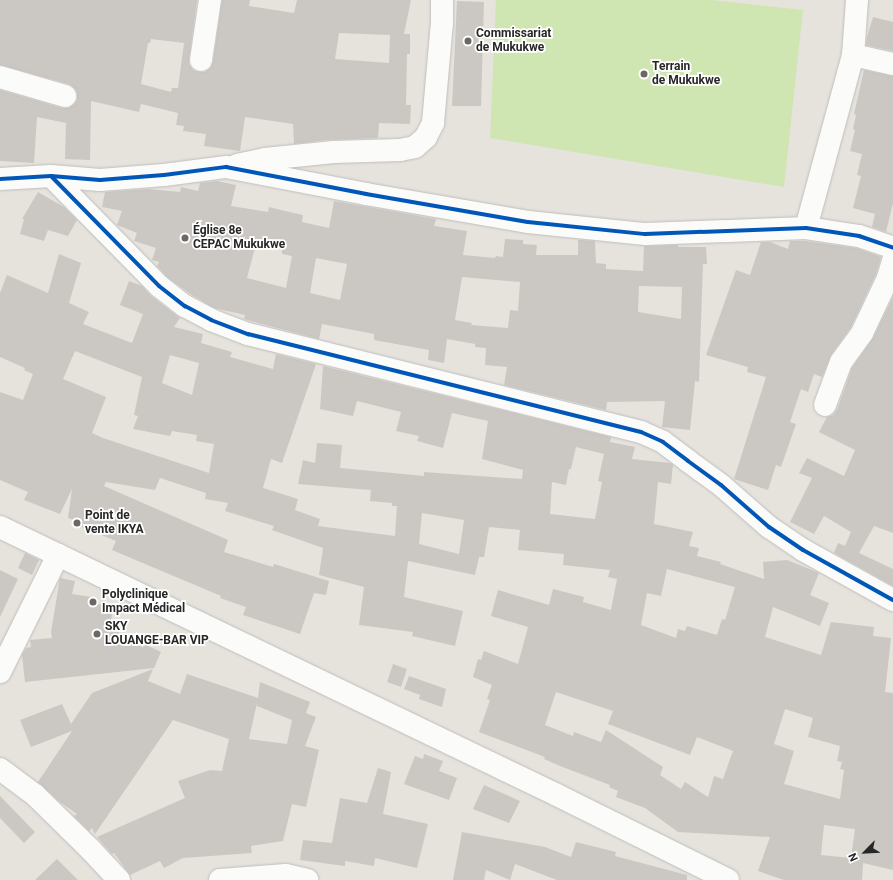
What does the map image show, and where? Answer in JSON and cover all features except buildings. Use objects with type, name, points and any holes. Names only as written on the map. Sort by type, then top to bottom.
[{"type":"street","points":[[201,60],[210,0]]},
{"type":"street","points":[[0,179],[51,176],[100,180],[164,175],[226,167],[280,157],[334,152],[400,150],[415,147],[426,137],[433,123],[442,23],[442,0]]},
{"type":"street","points":[[806,228],[853,56],[857,0]]},
{"type":"street","points":[[853,56],[893,64]]},
{"type":"street","points":[[0,77],[65,96]]},
{"type":"street","points":[[226,167],[374,195],[544,223],[645,234],[806,228],[859,236],[893,248]]},
{"type":"street","points":[[51,176],[159,286],[185,306],[211,320],[248,334],[641,432],[663,442],[721,485],[769,527],[803,550],[893,600]]},
{"type":"street","points":[[825,405],[841,362],[862,333],[888,278],[893,261]]},
{"type":"street","points":[[0,527],[557,795],[728,880]]},
{"type":"street","points":[[0,672],[58,555]]},
{"type":"street","points":[[0,769],[36,795],[119,880]]},
{"type":"street","points":[[220,880],[286,875],[307,880]]},
{"type":"green space","name":"Terrain de Mukukwe","points":[[496,0],[712,0],[803,10],[784,187],[490,138]]},
{"type":"cycle path","points":[[0,179],[51,176],[100,180],[164,175],[226,167],[366,194],[528,222],[645,234],[806,228],[859,236],[893,248]]},
{"type":"cycle path","points":[[51,176],[159,286],[185,306],[211,320],[248,334],[641,432],[663,442],[721,485],[769,527],[803,550],[893,600]]},
{"type":"place","name":"Commissariat de Mukukwe","points":[[468,41]]},
{"type":"place","name":"Terrain de Mukukwe","points":[[644,74]]},
{"type":"place","name":"Église 8e CEPAC Mukukwe","points":[[185,238]]},
{"type":"place","name":"Point de vente IKYA","points":[[77,523]]},
{"type":"place","name":"Polyclinique Impact Médical","points":[[93,602]]},
{"type":"place","name":"SKY LOUANGE-BAR VIP","points":[[97,634]]}]
